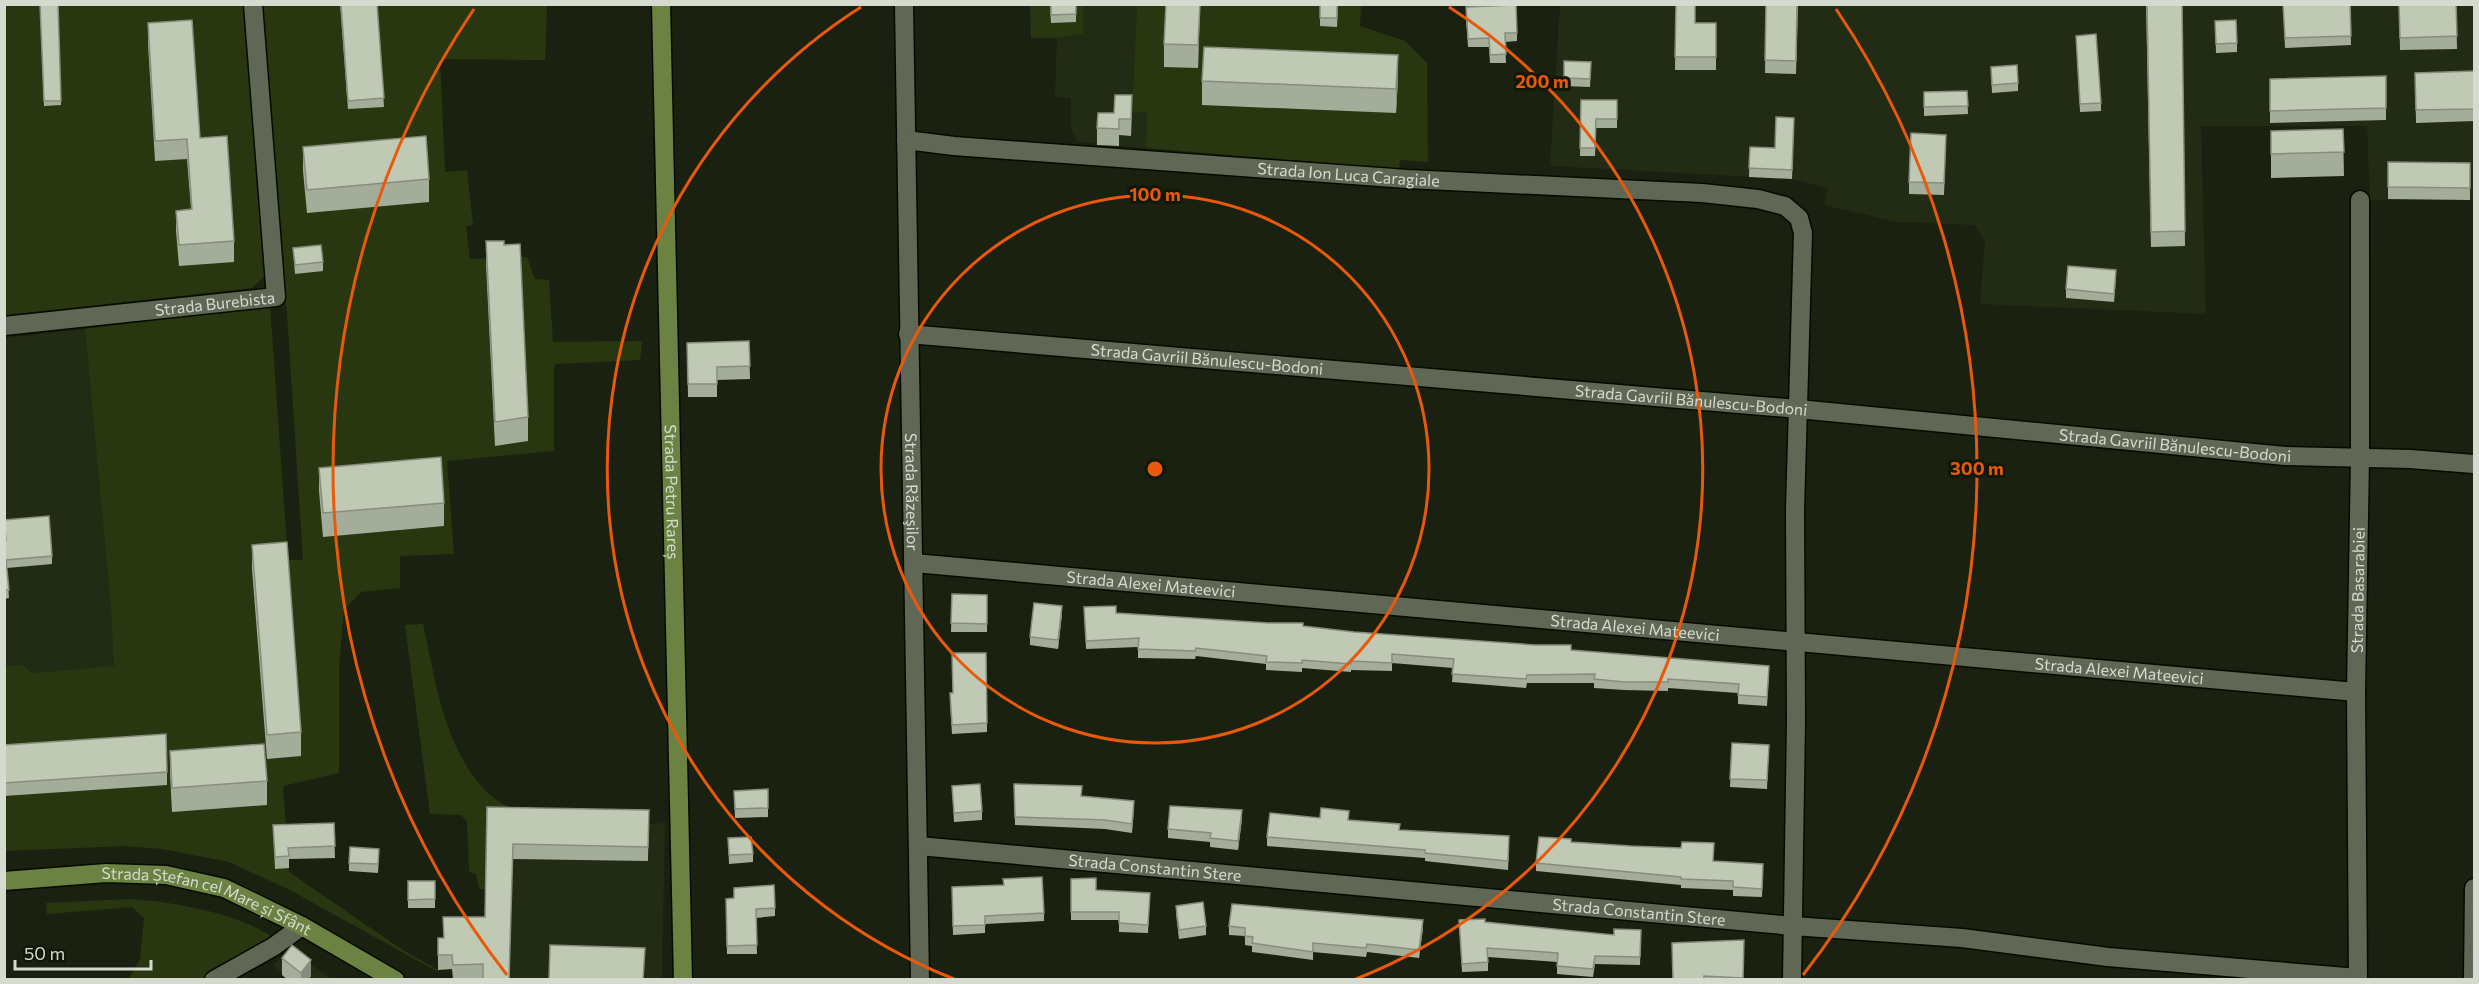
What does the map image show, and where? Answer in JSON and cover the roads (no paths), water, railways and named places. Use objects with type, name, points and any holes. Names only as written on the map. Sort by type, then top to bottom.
[{"type":"main road","name":"Strada Petru Rareș","points":[[661,4],[683,980]]},
{"type":"main road","name":"Strada Ștefan cel Mare și Sfânt","points":[[4,881],[106,873],[166,875],[224,888],[302,926],[395,980]]},
{"type":"street","name":"Strada Burebista","points":[[4,326],[276,297],[253,4]]},
{"type":"street","name":"Strada Răzeşilor","points":[[904,4],[920,980]]},
{"type":"street","name":"Strada Ion Luca Caragiale","points":[[906,140],[954,146],[1396,178],[1702,193],[1770,201],[1790,208],[1799,218],[1803,233],[1798,409]]},
{"type":"street","name":"Strada Basarabiei","points":[[2358,979],[2356,692],[2360,458],[2360,200]]},
{"type":"street","name":"Strada Gavriil Bănulescu-Bodoni","points":[[908,334],[1798,409],[2285,456],[2475,464]]},
{"type":"street","points":[[1792,980],[1798,409]]},
{"type":"street","name":"Strada Alexei Mateevici","points":[[914,563],[1796,640],[2356,692]]},
{"type":"street","name":"Strada Constantin Stere","points":[[919,846],[1793,926],[1962,938],[2108,957],[2358,979]]},
{"type":"street","points":[[2473,980],[2475,888]]},
{"type":"street","points":[[214,980],[273,947],[302,926]]}]
